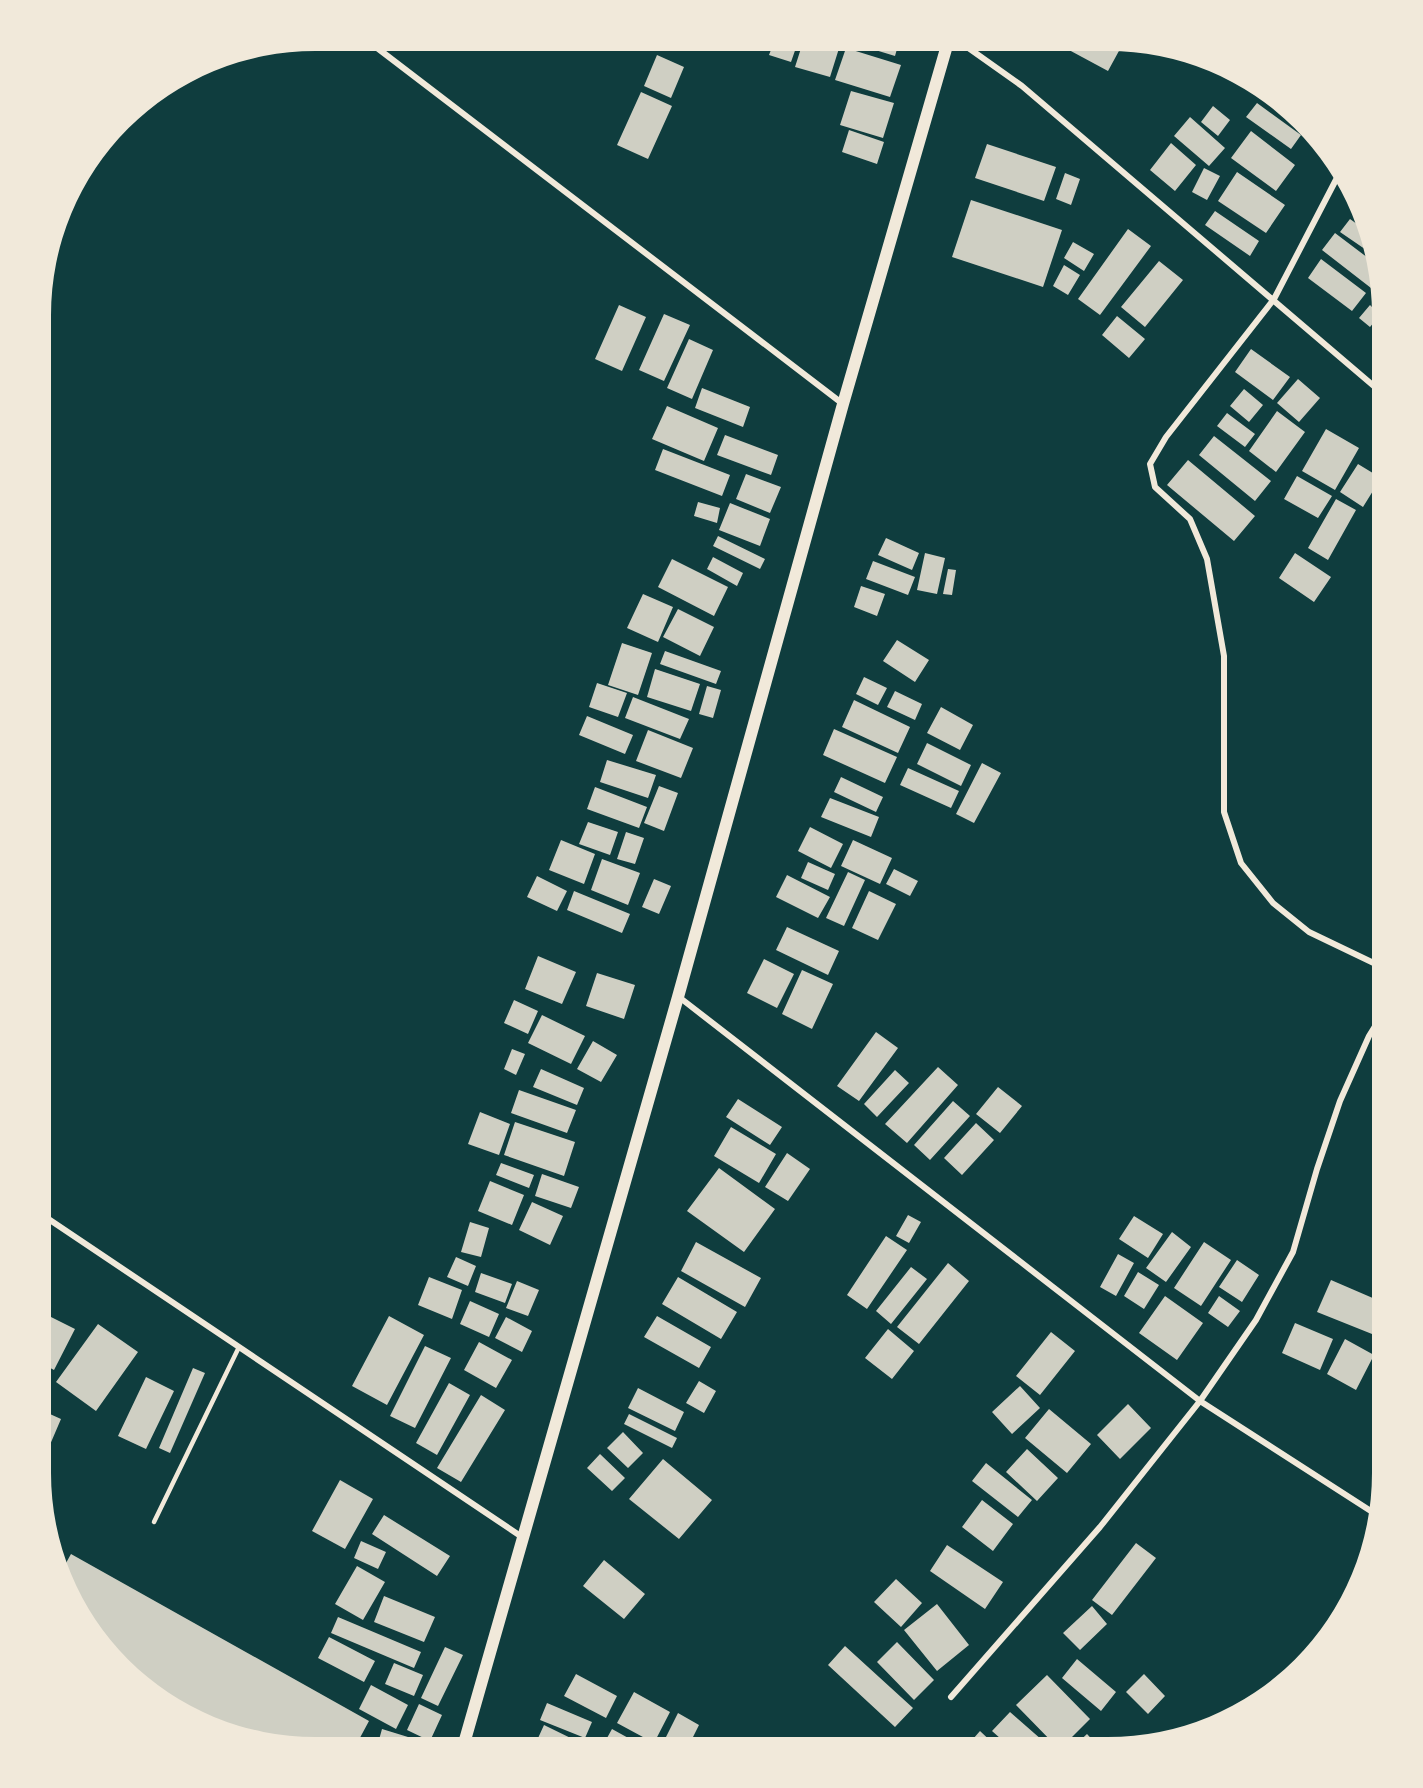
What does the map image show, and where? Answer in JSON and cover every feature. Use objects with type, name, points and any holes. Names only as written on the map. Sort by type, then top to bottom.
[{"type":"main road","points":[[466,1737],[678,997],[843,404],[945,51]]},
{"type":"street","points":[[381,51],[843,404]]},
{"type":"street","points":[[973,51],[1022,86],[1372,384]]},
{"type":"street","points":[[1335,181],[1274,299],[1166,437],[1150,464],[1155,487],[1190,519],[1207,559],[1224,656],[1224,812],[1241,863],[1273,903],[1309,932],[1372,962]]},
{"type":"street","points":[[678,997],[1200,1401],[1369,1510]]},
{"type":"street","points":[[951,1697],[1100,1527],[1200,1401],[1256,1320],[1293,1252],[1340,1101],[1372,1031]]},
{"type":"street","points":[[51,1221],[522,1537]]},
{"type":"lane","points":[[154,1522],[239,1347]]},
{"type":"building","points":[[771,51],[795,51],[791,62],[769,55]]},
{"type":"building","points":[[800,51],[838,51],[830,77],[795,67]]},
{"type":"building","points":[[845,51],[856,51],[901,65],[890,97],[835,80]]},
{"type":"building","points":[[879,51],[896,51],[895,56]]},
{"type":"building","points":[[1071,51],[1119,52],[1108,71]]},
{"type":"building","points":[[657,55],[684,67],[671,98],[644,86]]},
{"type":"building","points":[[851,91],[894,103],[883,138],[840,125]]},
{"type":"building","points":[[641,92],[672,106],[648,159],[617,145]]},
{"type":"building","points":[[1257,103],[1301,135],[1291,149],[1246,117]]},
{"type":"building","points":[[1213,106],[1230,120],[1218,136],[1201,122]]},
{"type":"building","points":[[1190,117],[1225,148],[1209,166],[1174,136]]},
{"type":"building","points":[[849,130],[884,142],[877,164],[842,152]]},
{"type":"building","points":[[1251,131],[1295,165],[1276,191],[1231,158]]},
{"type":"building","points":[[1171,143],[1196,165],[1175,191],[1150,170]]},
{"type":"building","points":[[987,144],[1056,167],[1044,201],[975,178]]},
{"type":"building","points":[[1204,168],[1220,176],[1207,200],[1192,192]]},
{"type":"building","points":[[1237,172],[1285,205],[1266,233],[1218,201]]},
{"type":"building","points":[[1065,173],[1080,179],[1071,205],[1056,199]]},
{"type":"building","points":[[971,200],[1062,230],[1043,287],[952,257]]},
{"type":"building","points":[[1215,211],[1259,241],[1250,256],[1205,225]]},
{"type":"building","points":[[1350,219],[1355,223],[1363,248],[1340,232]]},
{"type":"building","points":[[1128,229],[1151,246],[1100,315],[1078,299]]},
{"type":"building","points":[[1335,233],[1365,256],[1370,288],[1322,250]]},
{"type":"building","points":[[1073,242],[1094,254],[1084,271],[1064,258]]},
{"type":"building","points":[[1321,259],[1366,293],[1352,311],[1308,278]]},
{"type":"building","points":[[1159,261],[1183,280],[1145,327],[1121,307]]},
{"type":"building","points":[[1064,265],[1080,275],[1068,295],[1053,286]]},
{"type":"building","points":[[619,305],[646,317],[622,371],[595,359]]},
{"type":"building","points":[[1370,305],[1372,325],[1370,327],[1359,318]]},
{"type":"building","points":[[664,314],[690,325],[664,381],[639,370]]},
{"type":"building","points":[[1117,316],[1145,339],[1129,358],[1102,335]]},
{"type":"building","points":[[689,339],[713,350],[692,399],[667,388]]},
{"type":"building","points":[[1251,349],[1290,377],[1273,400],[1235,372]]},
{"type":"building","points":[[1298,379],[1320,398],[1299,422],[1277,403]]},
{"type":"building","points":[[702,388],[750,407],[743,427],[695,408]]},
{"type":"building","points":[[1244,389],[1263,405],[1249,422],[1230,406]]},
{"type":"building","points":[[667,406],[718,428],[704,461],[652,439]]},
{"type":"building","points":[[1277,411],[1305,432],[1276,472],[1249,451]]},
{"type":"building","points":[[1227,413],[1255,434],[1245,447],[1217,426]]},
{"type":"building","points":[[1326,429],[1359,448],[1335,490],[1302,471]]},
{"type":"building","points":[[725,435],[778,455],[771,475],[717,455]]},
{"type":"building","points":[[1214,436],[1271,481],[1255,501],[1199,455]]},
{"type":"building","points":[[663,449],[730,475],[722,496],[655,470]]},
{"type":"building","points":[[1188,460],[1255,516],[1234,541],[1167,485]]},
{"type":"building","points":[[1358,464],[1372,473],[1372,492],[1363,507],[1340,492]]},
{"type":"building","points":[[746,474],[781,487],[770,513],[736,499]]},
{"type":"building","points":[[1297,476],[1332,496],[1318,518],[1284,499]]},
{"type":"building","points":[[1336,499],[1356,510],[1328,560],[1308,548]]},
{"type":"building","points":[[698,502],[720,508],[717,523],[694,516]]},
{"type":"building","points":[[730,503],[770,519],[760,546],[719,530]]},
{"type":"building","points":[[718,536],[765,559],[760,569],[713,546]]},
{"type":"building","points":[[886,538],[919,553],[912,570],[878,555]]},
{"type":"building","points":[[925,553],[945,558],[937,594],[917,590]]},
{"type":"building","points":[[1295,553],[1331,577],[1314,602],[1279,578]]},
{"type":"building","points":[[713,557],[743,573],[737,586],[707,569]]},
{"type":"building","points":[[672,559],[728,587],[714,616],[658,587]]},
{"type":"building","points":[[873,561],[915,577],[908,595],[866,579]]},
{"type":"building","points":[[948,569],[956,570],[952,595],[943,594]]},
{"type":"building","points":[[861,586],[885,594],[877,616],[854,607]]},
{"type":"building","points":[[643,594],[673,607],[658,642],[627,628]]},
{"type":"building","points":[[678,609],[714,627],[700,656],[663,637]]},
{"type":"building","points":[[897,640],[929,660],[915,682],[883,661]]},
{"type":"building","points":[[622,643],[652,653],[638,695],[608,685]]},
{"type":"building","points":[[665,651],[721,671],[716,684],[660,664]]},
{"type":"building","points":[[655,669],[700,684],[691,711],[647,697]]},
{"type":"building","points":[[864,677],[887,688],[878,705],[856,694]]},
{"type":"building","points":[[597,683],[627,693],[618,717],[589,707]]},
{"type":"building","points":[[707,686],[721,690],[713,718],[699,714]]},
{"type":"building","points":[[895,691],[922,704],[915,720],[887,707]]},
{"type":"building","points":[[633,697],[689,719],[680,739],[625,718]]},
{"type":"building","points":[[854,700],[910,727],[898,753],[842,727]]},
{"type":"building","points":[[941,707],[973,725],[960,750],[927,733]]},
{"type":"building","points":[[587,716],[633,735],[625,754],[579,735]]},
{"type":"building","points":[[834,729],[897,757],[885,783],[823,755]]},
{"type":"building","points":[[648,730],[693,748],[681,778],[636,761]]},
{"type":"building","points":[[927,743],[971,765],[961,786],[917,764]]},
{"type":"building","points":[[607,760],[656,775],[648,798],[600,782]]},
{"type":"building","points":[[982,763],[1001,773],[974,823],[956,814]]},
{"type":"building","points":[[908,768],[959,791],[951,808],[900,785]]},
{"type":"building","points":[[841,777],[883,797],[876,812],[834,792]]},
{"type":"building","points":[[659,786],[678,793],[664,831],[644,823]]},
{"type":"building","points":[[595,787],[647,807],[639,828],[587,809]]},
{"type":"building","points":[[830,798],[879,817],[871,837],[821,817]]},
{"type":"building","points":[[588,822],[618,832],[610,855],[579,844]]},
{"type":"building","points":[[810,827],[843,844],[831,868],[798,851]]},
{"type":"building","points":[[626,832],[644,838],[635,864],[617,859]]},
{"type":"building","points":[[561,840],[595,854],[584,884],[549,870]]},
{"type":"building","points":[[853,840],[892,858],[880,884],[841,866]]},
{"type":"building","points":[[602,859],[640,873],[628,905],[591,890]]},
{"type":"building","points":[[808,862],[835,874],[828,890],[801,878]]},
{"type":"building","points":[[894,869],[918,881],[910,896],[886,884]]},
{"type":"building","points":[[848,872],[865,880],[844,926],[826,918]]},
{"type":"building","points":[[787,875],[830,897],[818,918],[776,897]]},
{"type":"building","points":[[537,876],[567,891],[557,911],[527,897]]},
{"type":"building","points":[[654,879],[671,886],[659,914],[642,907]]},
{"type":"building","points":[[574,891],[630,914],[622,933],[567,910]]},
{"type":"building","points":[[869,891],[896,904],[878,940],[852,928]]},
{"type":"building","points":[[787,927],[839,951],[828,975],[776,950]]},
{"type":"building","points":[[538,956],[576,972],[562,1004],[525,989]]},
{"type":"building","points":[[764,959],[794,974],[777,1008],[747,993]]},
{"type":"building","points":[[802,970],[833,984],[812,1029],[782,1014]]},
{"type":"building","points":[[597,973],[635,985],[624,1019],[586,1006]]},
{"type":"building","points":[[514,1000],[538,1011],[528,1034],[504,1023]]},
{"type":"building","points":[[542,1015],[585,1036],[571,1064],[528,1043]]},
{"type":"building","points":[[876,1032],[898,1048],[859,1101],[837,1086]]},
{"type":"building","points":[[593,1041],[617,1055],[601,1082],[577,1069]]},
{"type":"building","points":[[512,1049],[525,1054],[516,1075],[504,1069]]},
{"type":"building","points":[[938,1067],[958,1085],[907,1143],[885,1124]]},
{"type":"building","points":[[541,1069],[584,1088],[577,1105],[533,1087]]},
{"type":"building","points":[[895,1070],[909,1083],[877,1117],[864,1104]]},
{"type":"building","points":[[998,1087],[1022,1106],[1000,1133],[976,1114]]},
{"type":"building","points":[[519,1090],[576,1110],[567,1133],[511,1113]]},
{"type":"building","points":[[738,1099],[782,1127],[770,1145],[726,1117]]},
{"type":"building","points":[[953,1101],[970,1116],[930,1160],[914,1145]]},
{"type":"building","points":[[480,1112],[510,1124],[499,1155],[468,1144]]},
{"type":"building","points":[[515,1122],[575,1142],[564,1176],[504,1155]]},
{"type":"building","points":[[976,1123],[994,1140],[962,1175],[944,1158]]},
{"type":"building","points":[[731,1127],[776,1154],[759,1183],[714,1156]]},
{"type":"building","points":[[787,1153],[810,1169],[788,1201],[765,1187]]},
{"type":"building","points":[[501,1163],[534,1175],[529,1188],[496,1175]]},
{"type":"building","points":[[719,1168],[775,1209],[744,1252],[687,1211]]},
{"type":"building","points":[[542,1174],[579,1187],[571,1208],[535,1196]]},
{"type":"building","points":[[490,1181],[524,1195],[512,1225],[478,1211]]},
{"type":"building","points":[[532,1202],[563,1216],[550,1245],[519,1230]]},
{"type":"building","points":[[908,1215],[921,1222],[909,1243],[896,1236]]},
{"type":"building","points":[[1134,1216],[1163,1234],[1148,1258],[1119,1239]]},
{"type":"building","points":[[470,1222],[489,1228],[481,1257],[461,1252]]},
{"type":"building","points":[[1172,1232],[1191,1247],[1166,1282],[1146,1268]]},
{"type":"building","points":[[886,1236],[907,1250],[867,1309],[847,1295]]},
{"type":"building","points":[[696,1242],[761,1278],[745,1307],[681,1271]]},
{"type":"building","points":[[1204,1242],[1231,1260],[1201,1306],[1174,1288]]},
{"type":"building","points":[[1118,1254],[1134,1263],[1116,1296],[1100,1287]]},
{"type":"building","points":[[456,1257],[476,1266],[468,1286],[447,1277]]},
{"type":"building","points":[[1237,1260],[1259,1275],[1242,1302],[1219,1287]]},
{"type":"building","points":[[948,1263],[969,1281],[919,1344],[897,1327]]},
{"type":"building","points":[[911,1267],[927,1279],[891,1324],[876,1311]]},
{"type":"building","points":[[1138,1272],[1159,1285],[1144,1309],[1124,1296]]},
{"type":"building","points":[[481,1273],[512,1284],[505,1303],[475,1292]]},
{"type":"building","points":[[429,1277],[462,1290],[452,1319],[418,1305]]},
{"type":"building","points":[[678,1277],[737,1312],[721,1339],[662,1304]]},
{"type":"building","points":[[1331,1280],[1372,1298],[1372,1334],[1317,1312]]},
{"type":"building","points":[[517,1281],[539,1290],[528,1316],[506,1308]]},
{"type":"building","points":[[1165,1296],[1203,1323],[1177,1360],[1139,1333]]},
{"type":"building","points":[[1219,1296],[1240,1311],[1228,1327],[1208,1313]]},
{"type":"building","points":[[470,1301],[499,1314],[489,1337],[460,1324]]},
{"type":"building","points":[[389,1316],[424,1335],[387,1405],[352,1386]]},
{"type":"building","points":[[657,1316],[711,1347],[699,1368],[644,1337]]},
{"type":"building","points":[[51,1317],[75,1329],[54,1370],[51,1368]]},
{"type":"building","points":[[506,1317],[532,1331],[522,1352],[495,1338]]},
{"type":"building","points":[[1295,1323],[1333,1339],[1320,1370],[1282,1353]]},
{"type":"building","points":[[98,1324],[138,1352],[96,1411],[56,1382]]},
{"type":"building","points":[[888,1329],[914,1351],[892,1379],[865,1358]]},
{"type":"building","points":[[1051,1332],[1075,1351],[1040,1395],[1016,1376]]},
{"type":"building","points":[[1345,1339],[1372,1354],[1372,1359],[1356,1390],[1327,1374]]},
{"type":"building","points":[[479,1342],[512,1360],[496,1388],[464,1370]]},
{"type":"building","points":[[425,1346],[451,1358],[415,1428],[390,1416]]},
{"type":"building","points":[[193,1368],[205,1373],[170,1453],[159,1448]]},
{"type":"building","points":[[146,1377],[174,1391],[146,1449],[118,1436]]},
{"type":"building","points":[[699,1381],[716,1391],[704,1413],[686,1403]]},
{"type":"building","points":[[449,1383],[470,1395],[437,1455],[416,1443]]},
{"type":"building","points":[[1020,1386],[1040,1408],[1012,1434],[992,1412]]},
{"type":"building","points":[[638,1388],[684,1412],[675,1431],[628,1408]]},
{"type":"building","points":[[481,1395],[505,1410],[461,1482],[437,1468]]},
{"type":"building","points":[[1128,1404],[1151,1428],[1120,1459],[1097,1435]]},
{"type":"building","points":[[1049,1409],[1091,1444],[1067,1473],[1025,1438]]},
{"type":"building","points":[[51,1414],[61,1419],[51,1442]]},
{"type":"building","points":[[629,1414],[677,1438],[672,1448],[624,1424]]},
{"type":"building","points":[[623,1432],[643,1453],[628,1468],[607,1448]]},
{"type":"building","points":[[1027,1449],[1058,1478],[1037,1501],[1006,1472]]},
{"type":"building","points":[[600,1454],[625,1478],[612,1491],[587,1468]]},
{"type":"building","points":[[663,1459],[712,1500],[679,1539],[629,1499]]},
{"type":"building","points":[[986,1463],[1032,1500],[1018,1517],[972,1481]]},
{"type":"building","points":[[340,1480],[373,1499],[345,1549],[312,1531]]},
{"type":"building","points":[[982,1500],[1013,1524],[993,1551],[962,1527]]},
{"type":"building","points":[[384,1515],[450,1556],[437,1576],[372,1534]]},
{"type":"building","points":[[361,1541],[386,1552],[378,1569],[354,1558]]},
{"type":"building","points":[[1136,1543],[1156,1558],[1112,1615],[1092,1600]]},
{"type":"building","points":[[947,1545],[1003,1582],[985,1609],[930,1571]]},
{"type":"building","points":[[71,1554],[369,1721],[360,1737],[315,1737],[264,1732],[230,1723],[183,1702],[128,1660],[106,1634],[86,1605],[67,1562]]},
{"type":"building","points":[[604,1560],[645,1594],[624,1619],[583,1586]]},
{"type":"building","points":[[357,1566],[385,1582],[363,1620],[335,1604]]},
{"type":"building","points":[[896,1579],[922,1603],[901,1627],[874,1602]]},
{"type":"building","points":[[384,1596],[435,1617],[424,1642],[374,1622]]},
{"type":"building","points":[[937,1604],[969,1645],[937,1671],[904,1630]]},
{"type":"building","points":[[1092,1606],[1107,1624],[1080,1650],[1063,1633]]},
{"type":"building","points":[[338,1617],[421,1652],[414,1668],[331,1633]]},
{"type":"building","points":[[329,1637],[375,1661],[364,1682],[318,1658]]},
{"type":"building","points":[[897,1642],[934,1680],[914,1700],[877,1662]]},
{"type":"building","points":[[845,1646],[913,1708],[895,1727],[828,1665]]},
{"type":"building","points":[[445,1647],[463,1655],[438,1706],[421,1698]]},
{"type":"building","points":[[1077,1659],[1116,1692],[1101,1711],[1062,1678]]},
{"type":"building","points":[[394,1663],[423,1675],[414,1696],[385,1684]]},
{"type":"building","points":[[576,1674],[617,1696],[606,1718],[564,1696]]},
{"type":"building","points":[[1144,1674],[1165,1696],[1148,1714],[1126,1692]]},
{"type":"building","points":[[1047,1675],[1090,1719],[1072,1737],[1047,1737],[1016,1705]]},
{"type":"building","points":[[371,1685],[408,1705],[396,1729],[359,1709]]},
{"type":"building","points":[[634,1692],[670,1712],[657,1737],[643,1737],[617,1723]]},
{"type":"building","points":[[547,1703],[592,1722],[585,1737],[582,1737],[540,1720]]},
{"type":"building","points":[[419,1704],[442,1715],[432,1737],[422,1737],[407,1730]]},
{"type":"building","points":[[1010,1712],[1039,1737],[999,1737],[992,1731]]},
{"type":"building","points":[[678,1713],[699,1725],[693,1737],[666,1737]]},
{"type":"building","points":[[544,1725],[569,1737],[539,1737]]},
{"type":"building","points":[[382,1729],[408,1737],[380,1737]]},
{"type":"building","points":[[612,1729],[626,1737],[608,1737]]},
{"type":"building","points":[[980,1731],[986,1737],[975,1737]]}]
